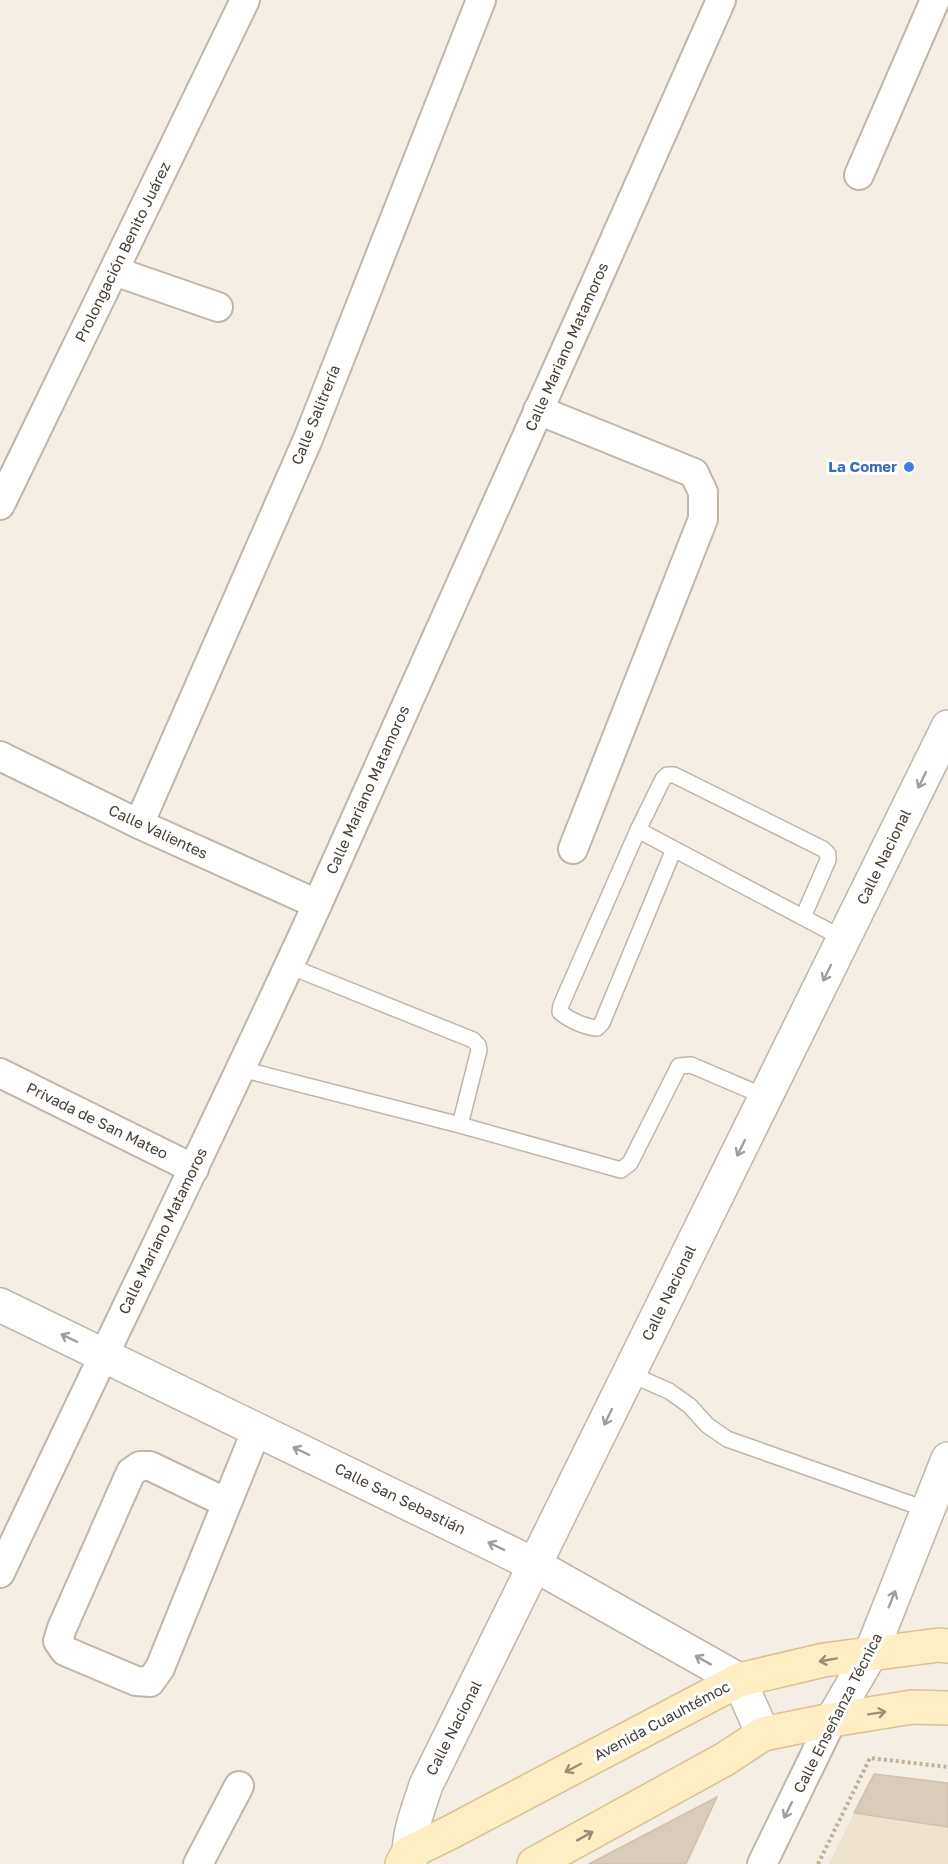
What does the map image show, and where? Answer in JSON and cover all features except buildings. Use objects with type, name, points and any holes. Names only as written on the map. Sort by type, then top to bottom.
[{"type":"main road","name":"Avenida Cuauhtémoc","points":[[407,1860],[460,1828],[739,1680],[824,1660],[939,1645],[948,1646]]},
{"type":"main road","points":[[534,1864],[725,1759],[764,1734],[832,1719],[912,1707],[948,1708]]},
{"type":"street","name":"Prolongación Benito Juárez","points":[[0,505],[245,0]]},
{"type":"street","name":"Calle Salitrería","points":[[139,824],[308,439],[481,0]]},
{"type":"street","name":"Calle Mariano Matamoros","points":[[0,1574],[289,966],[721,0]]},
{"type":"street","points":[[859,175],[935,0]]},
{"type":"street","points":[[114,271],[218,307]]},
{"type":"street","points":[[538,410],[694,473],[703,492],[703,519],[573,849]]},
{"type":"street","name":"Calle Nacional","points":[[407,1860],[426,1785],[948,727]]},
{"type":"street","name":"Calle Valientes","points":[[0,756],[139,824],[317,904]]},
{"type":"street","name":"Privada de San Mateo","points":[[0,1073],[194,1169]]},
{"type":"street","name":"Calle San Sebastián","points":[[0,1305],[535,1565],[739,1680]]},
{"type":"street","points":[[227,1503],[150,1466],[140,1466],[131,1472],[62,1628],[58,1641],[65,1651],[136,1681],[150,1682],[160,1668],[227,1503],[256,1429]]},
{"type":"street","name":"Calle Enseñanza Técnica","points":[[762,1864],[832,1719],[871,1653],[948,1459]]},
{"type":"street","points":[[739,1680],[764,1734]]},
{"type":"street","points":[[198,1864],[239,1786]]},
{"type":"lane","points":[[674,849],[602,1023],[597,1028],[565,1017],[560,1012],[561,1005],[638,830],[663,779],[668,775],[674,775],[823,849],[828,854],[828,860],[803,917]]},
{"type":"lane","points":[[638,830],[844,939]]},
{"type":"lane","points":[[289,966],[473,1040],[479,1050],[460,1125]]},
{"type":"lane","points":[[241,1069],[460,1125],[621,1170],[630,1162],[679,1066],[691,1065],[766,1097]]},
{"type":"lane","points":[[630,1374],[676,1396],[726,1439],[928,1510]]},
{"type":"path","points":[[818,1864],[870,1758],[948,1767]]},
{"type":"shaded area","points":[[854,1813],[948,1827],[948,1864],[829,1864]]},
{"type":"place","name":"La Comer","points":[[909,467]]}]
